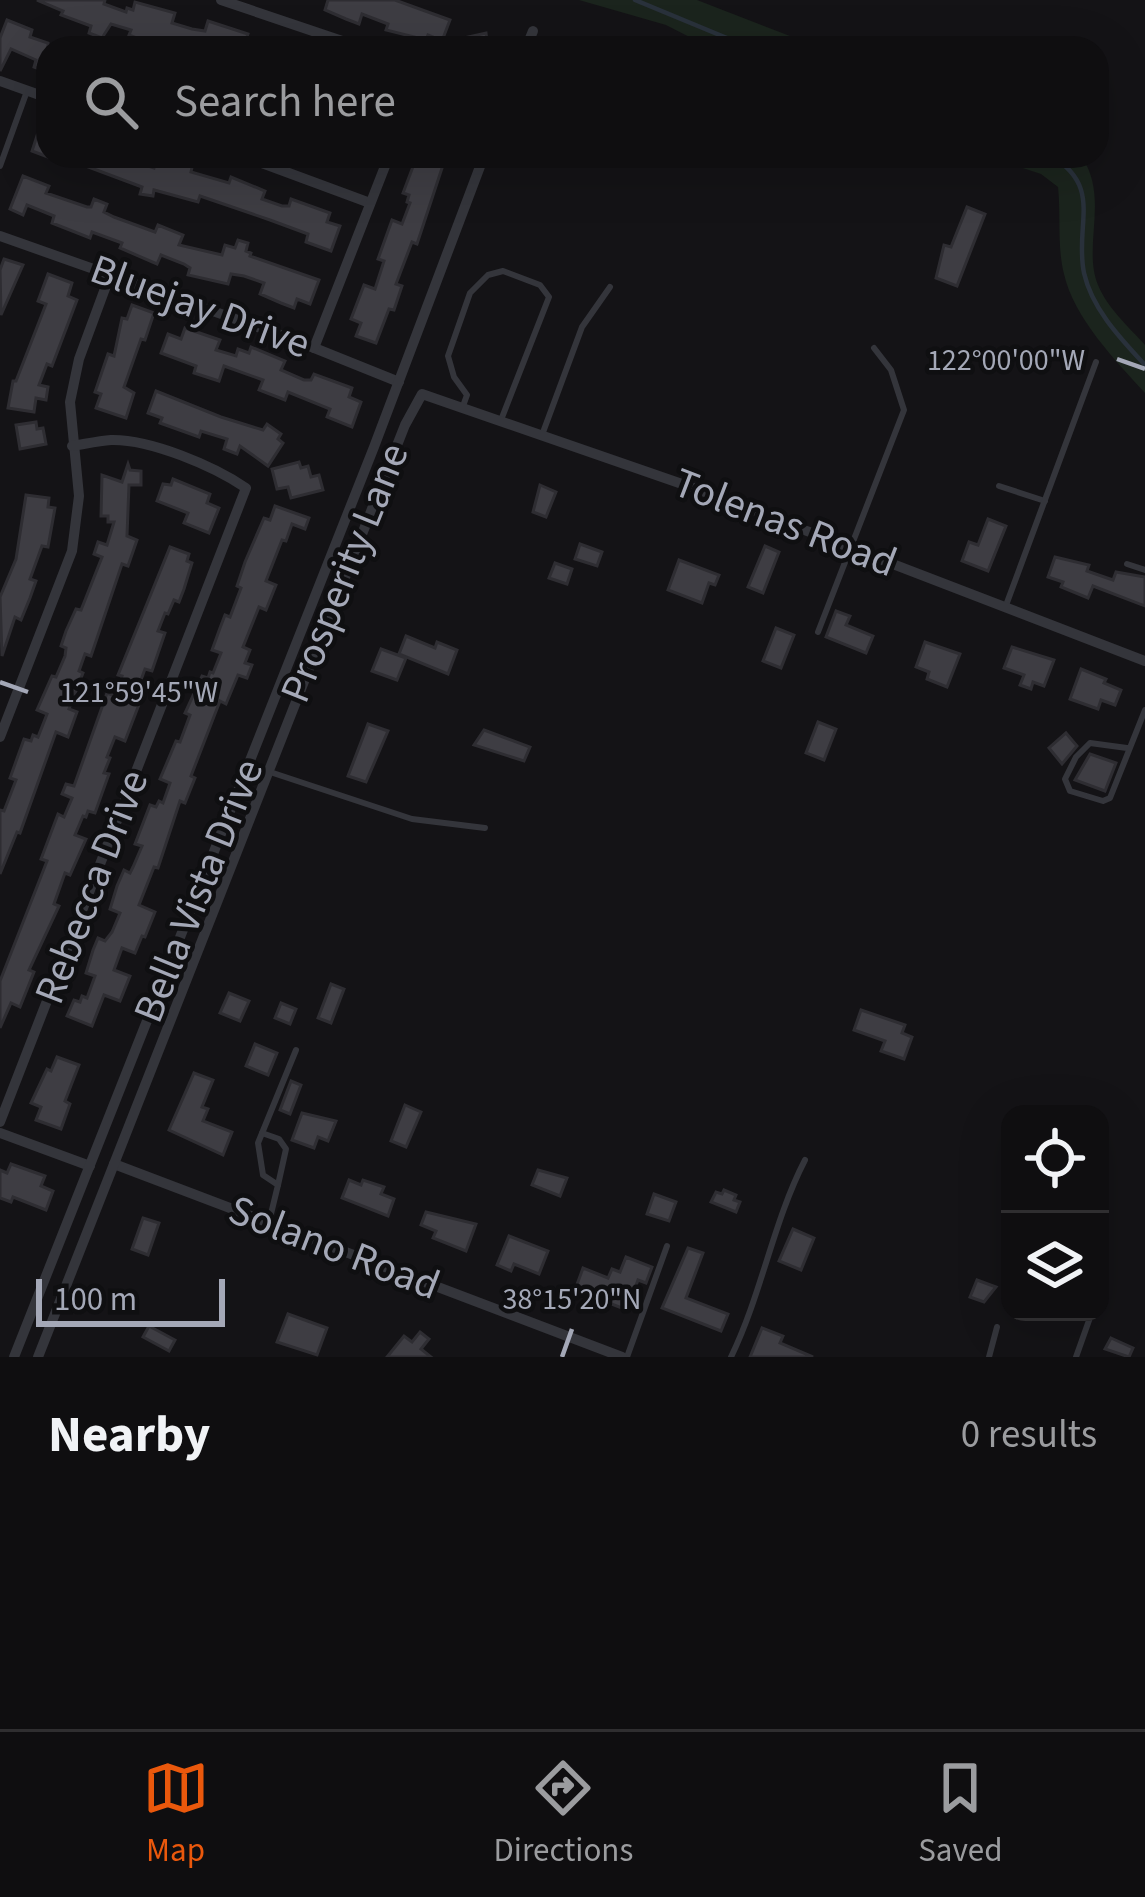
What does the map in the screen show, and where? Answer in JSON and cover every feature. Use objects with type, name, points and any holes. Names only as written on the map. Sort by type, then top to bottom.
[{"type":"street","points":[[221,0],[328,36]]},
{"type":"street","points":[[531,36],[533,31]]},
{"type":"street","points":[[0,81],[36,94]]},
{"type":"street","points":[[275,168],[370,203]]},
{"type":"street","points":[[314,348],[384,168]]},
{"type":"street","name":"Bella Vista Drive","points":[[14,1357],[479,168]]},
{"type":"street","name":"Bluejay Drive","points":[[0,236],[399,382]]},
{"type":"street","points":[[0,737],[72,551],[79,496],[72,446],[74,382],[110,274]]},
{"type":"street","name":"Tolenas Road","points":[[422,394],[1145,661]]},
{"type":"street","name":"Prosperity Lane","points":[[38,1357],[266,771],[405,425],[422,394]]},
{"type":"street","name":"Rebecca Drive","points":[[0,1122],[246,488],[228,476],[148,445],[110,440],[72,446]]},
{"type":"street","points":[[0,1132],[90,1166]]},
{"type":"street","name":"Solano Road","points":[[114,1164],[624,1357]]},
{"type":"lane","points":[[0,166],[27,91]]},
{"type":"lane","points":[[463,406],[467,395],[449,366],[450,346],[470,293],[496,271],[511,273],[540,285],[549,297],[501,420]]},
{"type":"lane","points":[[542,435],[582,327],[610,287]]},
{"type":"lane","points":[[818,632],[904,410],[891,370],[874,348]]},
{"type":"lane","points":[[1005,608],[1096,362]]},
{"type":"lane","points":[[999,486],[1045,501]]},
{"type":"lane","points":[[1127,564],[1145,570]]},
{"type":"lane","points":[[1127,748],[1090,743],[1065,779],[1070,791],[1103,801],[1110,798],[1145,710]]},
{"type":"lane","points":[[266,771],[412,820],[484,828]]},
{"type":"lane","points":[[278,1185],[263,1175],[258,1160],[262,1133],[296,1050]]},
{"type":"lane","points":[[262,1133],[279,1139],[286,1149],[268,1223]]},
{"type":"lane","points":[[731,1357],[763,1279],[788,1193],[805,1160]]},
{"type":"lane","points":[[624,1357],[667,1246]]},
{"type":"lane","points":[[1076,1357],[1089,1321]]},
{"type":"lane","points":[[989,1357],[998,1327]]},
{"type":"shaded area","points":[[579,0],[697,0],[790,36],[688,36],[666,25]]},
{"type":"shaded area","points":[[1023,168],[1087,168],[1089,172],[1095,205],[1094,270],[1107,302],[1145,345],[1145,393],[1077,307],[1064,274],[1058,187]]},
{"type":"building","points":[[37,0],[105,0],[104,4],[126,12],[133,10],[135,2],[175,13],[172,23],[192,29],[205,31],[208,21],[248,34],[131,36],[131,30],[111,24],[103,36],[97,36],[89,33],[91,26],[61,15],[63,11]]},
{"type":"building","points":[[328,0],[395,0],[450,20],[444,36],[410,36],[386,30],[388,24],[362,14],[359,24],[325,10]]},
{"type":"building","points":[[7,20],[32,30],[36,60],[11,49],[0,71],[0,38]]},
{"type":"building","points":[[91,168],[192,168],[191,172],[229,183],[231,177],[265,191],[262,199],[289,206],[291,199],[330,213],[327,222],[340,226],[331,251],[306,242],[308,234],[200,196],[198,202],[154,190],[153,196],[140,194],[142,187]]},
{"type":"building","points":[[412,168],[442,168],[417,244],[412,242],[396,284],[402,286],[394,310],[389,309],[376,343],[356,336],[361,323],[351,319],[364,285],[375,289],[384,261],[378,259],[392,220],[402,224],[410,203],[409,195],[403,193]]},
{"type":"building","points":[[23,176],[49,186],[46,193],[87,207],[94,199],[107,204],[104,212],[114,217],[155,232],[158,225],[183,235],[179,245],[222,255],[225,245],[235,248],[238,240],[248,243],[250,256],[319,280],[310,304],[297,299],[294,308],[281,303],[260,294],[264,283],[244,276],[231,274],[228,284],[188,275],[190,268],[184,264],[161,255],[157,264],[120,248],[122,243],[92,232],[90,238],[52,223],[54,216],[27,205],[23,215],[10,209]]},
{"type":"building","points":[[967,207],[985,214],[957,286],[936,278],[944,245],[951,247]]},
{"type":"building","points":[[4,259],[23,265],[1,315],[0,270]]},
{"type":"building","points":[[48,274],[72,283],[68,296],[77,300],[52,366],[47,364],[39,385],[48,387],[46,400],[36,398],[34,412],[8,408],[13,381],[46,304],[38,301]]},
{"type":"building","points":[[132,305],[154,313],[124,387],[134,393],[126,418],[96,408],[101,394],[95,392],[108,354],[114,356],[122,318],[127,319]]},
{"type":"building","points":[[185,328],[220,340],[216,350],[236,356],[238,349],[249,353],[251,347],[285,361],[281,370],[304,380],[311,380],[314,374],[352,388],[349,397],[361,402],[352,427],[327,417],[330,409],[288,392],[285,400],[259,390],[263,380],[224,366],[219,381],[194,373],[196,366],[161,353],[168,334],[181,339]]},
{"type":"building","points":[[156,391],[263,430],[267,424],[281,434],[278,439],[283,443],[268,466],[240,446],[237,454],[224,449],[227,439],[201,431],[199,437],[160,423],[162,418],[148,413]]},
{"type":"building","points":[[36,422],[37,429],[43,428],[46,444],[20,449],[16,425]]},
{"type":"building","points":[[299,462],[301,468],[308,466],[311,477],[319,475],[323,490],[291,498],[288,487],[277,489],[272,469]]},
{"type":"building","points":[[128,464],[130,470],[141,471],[141,485],[129,485],[127,536],[137,540],[128,566],[122,564],[91,656],[85,654],[79,671],[83,673],[69,709],[77,712],[68,737],[56,732],[0,874],[0,810],[4,811],[16,780],[10,778],[24,739],[38,737],[47,714],[37,710],[65,656],[66,648],[61,646],[66,631],[76,609],[81,610],[102,557],[94,554],[98,542],[107,545],[114,522],[101,516],[102,475],[122,482]]},
{"type":"building","points":[[173,479],[210,494],[207,503],[219,508],[209,533],[184,523],[188,513],[157,501],[163,484],[171,485]]},
{"type":"building","points":[[540,485],[556,492],[546,517],[533,512]]},
{"type":"building","points":[[26,495],[49,498],[48,507],[55,508],[48,547],[42,546],[30,579],[36,581],[30,598],[21,620],[15,617],[2,656],[0,597],[16,559]]},
{"type":"building","points":[[275,506],[309,518],[305,529],[292,524],[286,541],[282,540],[266,581],[276,585],[266,610],[259,607],[243,647],[250,650],[245,663],[252,665],[247,678],[238,675],[226,704],[220,701],[191,776],[195,778],[185,803],[180,801],[158,868],[154,867],[139,905],[155,912],[145,937],[135,953],[122,948],[114,970],[130,976],[120,1001],[104,995],[92,1026],[67,1016],[74,1000],[87,998],[95,976],[86,973],[93,950],[98,938],[105,941],[112,932],[120,913],[110,909],[117,886],[124,870],[130,873],[142,846],[135,844],[150,805],[163,803],[170,783],[160,779],[176,741],[180,742],[190,715],[185,713],[202,676],[213,673],[221,653],[212,650],[220,628],[225,615],[230,617],[245,562],[264,518],[270,520]]},
{"type":"building","points":[[988,519],[1006,526],[988,571],[962,561],[969,542],[978,545]]},
{"type":"building","points":[[580,544],[602,552],[597,566],[575,559]]},
{"type":"building","points":[[765,546],[779,552],[763,593],[748,587]]},
{"type":"building","points":[[170,547],[189,554],[187,561],[192,563],[184,589],[158,631],[165,633],[152,671],[145,669],[134,700],[140,702],[125,741],[115,737],[107,757],[104,773],[109,774],[95,813],[88,811],[83,816],[75,835],[86,839],[70,875],[65,873],[54,904],[59,906],[29,970],[34,972],[20,1007],[11,1003],[0,1028],[0,981],[47,861],[41,859],[58,814],[64,817],[72,798],[62,794],[66,784],[74,786],[107,693],[115,696],[122,676],[118,675]]},
{"type":"building","points":[[1055,557],[1089,565],[1087,571],[1113,580],[1116,572],[1145,577],[1145,606],[1093,586],[1088,598],[1061,587],[1063,582],[1048,577]]},
{"type":"building","points":[[679,560],[719,575],[715,585],[709,583],[702,603],[668,590]]},
{"type":"building","points":[[555,563],[572,569],[567,584],[549,578]]},
{"type":"building","points":[[836,611],[850,616],[846,625],[873,636],[866,653],[826,637]]},
{"type":"building","points":[[776,628],[794,635],[781,668],[763,661]]},
{"type":"building","points":[[406,636],[435,648],[437,642],[457,650],[448,674],[399,654]]},
{"type":"building","points":[[925,642],[960,654],[947,687],[927,679],[929,672],[916,667]]},
{"type":"building","points":[[1012,647],[1054,660],[1044,686],[1020,685],[1024,675],[1004,668]]},
{"type":"building","points":[[381,649],[406,658],[397,680],[372,671]]},
{"type":"building","points":[[1081,669],[1121,690],[1115,705],[1101,700],[1098,709],[1070,699]]},
{"type":"building","points":[[818,722],[836,729],[824,760],[806,753]]},
{"type":"building","points":[[368,724],[388,731],[366,782],[348,776]]},
{"type":"building","points":[[484,730],[530,747],[524,761],[474,745]]},
{"type":"building","points":[[1066,733],[1077,746],[1062,764],[1049,748]]},
{"type":"building","points":[[1090,754],[1116,763],[1105,791],[1075,780]]},
{"type":"building","points":[[331,984],[344,989],[331,1023],[318,1018]]},
{"type":"building","points":[[229,993],[249,1001],[240,1021],[220,1013]]},
{"type":"building","points":[[281,1003],[296,1009],[290,1024],[275,1018]]},
{"type":"building","points":[[861,1010],[905,1025],[902,1033],[912,1037],[904,1059],[881,1051],[885,1041],[854,1030]]},
{"type":"building","points":[[255,1044],[277,1053],[268,1075],[246,1066]]},
{"type":"building","points":[[57,1057],[79,1065],[65,1101],[70,1104],[61,1129],[36,1120],[41,1107],[31,1103]]},
{"type":"building","points":[[194,1073],[213,1080],[202,1107],[208,1109],[203,1121],[232,1132],[223,1155],[169,1130]]},
{"type":"building","points":[[291,1081],[301,1085],[290,1114],[280,1110]]},
{"type":"building","points":[[405,1105],[421,1112],[406,1147],[391,1141]]},
{"type":"building","points":[[302,1113],[336,1121],[328,1141],[318,1137],[314,1148],[292,1140]]},
{"type":"building","points":[[11,1164],[45,1176],[41,1186],[53,1191],[46,1210],[13,1197],[11,1202],[0,1198],[0,1170],[7,1173]]},
{"type":"building","points":[[538,1170],[567,1178],[560,1196],[532,1185]]},
{"type":"building","points":[[349,1180],[384,1187],[381,1194],[394,1199],[388,1216],[342,1198]]},
{"type":"building","points":[[724,1190],[740,1202],[736,1212],[711,1202],[716,1192]]},
{"type":"building","points":[[654,1194],[676,1202],[669,1221],[647,1214]]},
{"type":"building","points":[[426,1212],[476,1224],[466,1251],[433,1238],[436,1231],[421,1225]]},
{"type":"building","points":[[143,1218],[159,1223],[148,1255],[132,1249]]},
{"type":"building","points":[[793,1229],[814,1238],[801,1270],[779,1261]]},
{"type":"building","points":[[509,1236],[548,1251],[539,1274],[514,1264],[511,1271],[497,1265]]},
{"type":"building","points":[[688,1248],[703,1253],[686,1298],[728,1314],[721,1331],[662,1308]]},
{"type":"building","points":[[626,1257],[652,1267],[646,1283],[638,1280],[627,1310],[575,1290],[583,1268],[608,1278],[612,1269],[620,1272]]},
{"type":"building","points":[[977,1280],[996,1287],[984,1302],[970,1297]]},
{"type":"building","points":[[288,1314],[327,1328],[317,1355],[277,1342]]},
{"type":"building","points":[[149,1326],[175,1340],[169,1351],[143,1337]]},
{"type":"building","points":[[762,1328],[783,1336],[780,1343],[813,1357],[750,1357]]},
{"type":"building","points":[[420,1332],[429,1339],[421,1349],[431,1357],[387,1357],[404,1336],[412,1342]]},
{"type":"building","points":[[1111,1338],[1133,1348],[1129,1357],[1105,1349]]},
{"type":"waterway","points":[[635,0],[722,36]]},
{"type":"waterway","points":[[1067,168],[1082,194],[1084,273],[1094,299],[1145,365]]}]
